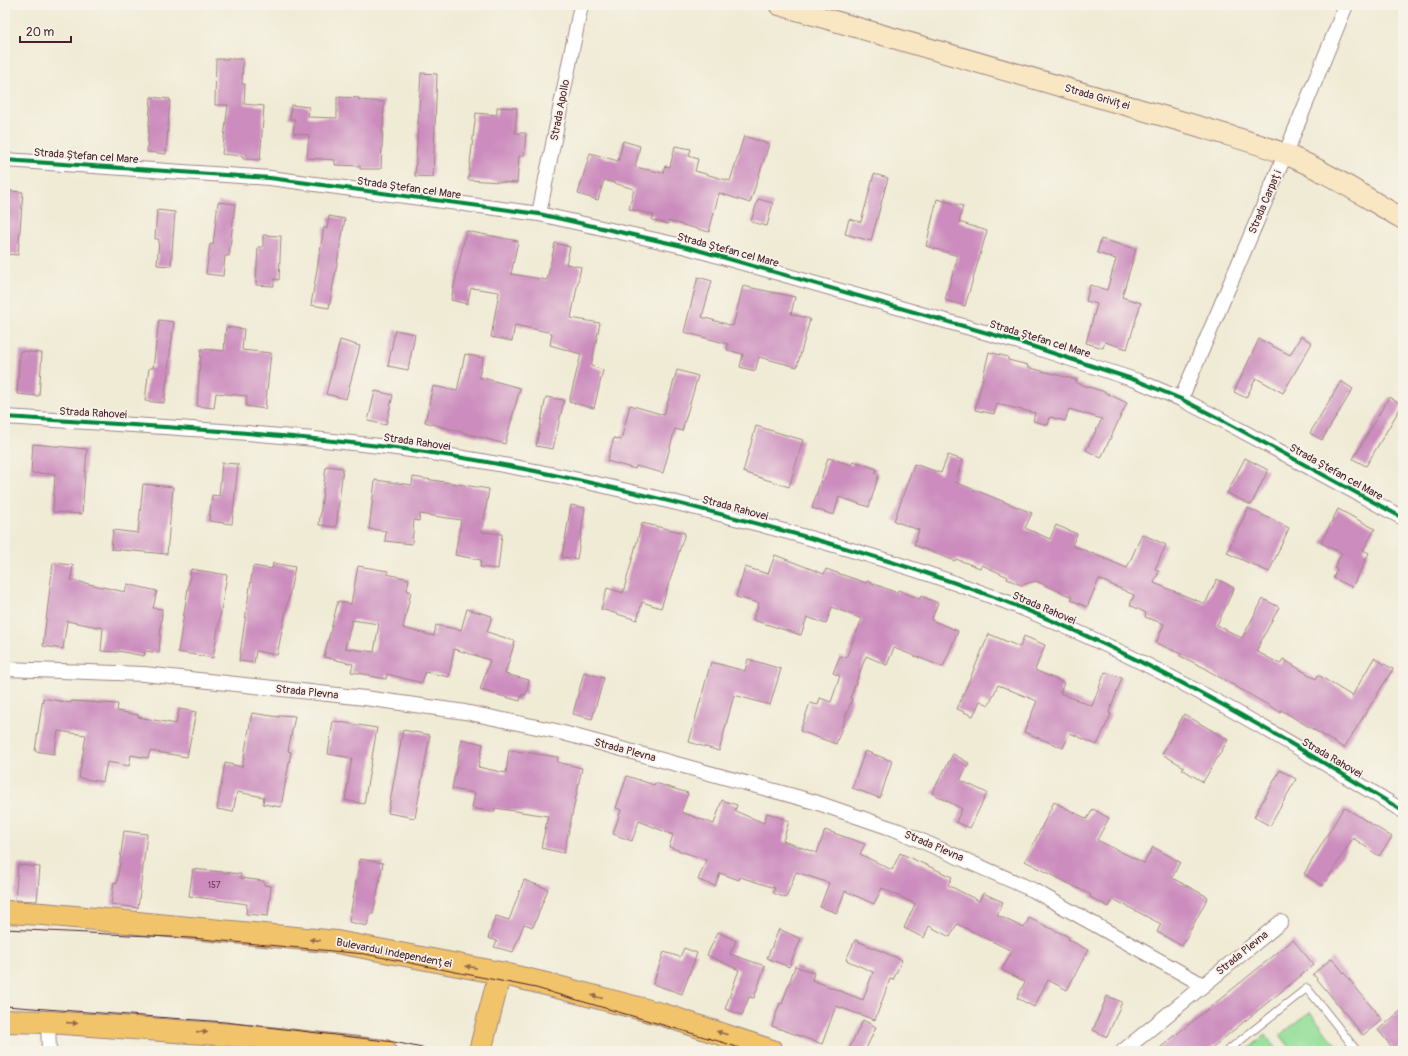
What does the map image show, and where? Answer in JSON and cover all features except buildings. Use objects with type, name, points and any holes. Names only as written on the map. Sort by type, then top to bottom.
[{"type":"main road","name":"Strada Griviței","points":[[779,5],[1201,127],[1286,154],[1340,182],[1403,219]]},
{"type":"main road","name":"Bulevardul Independenței","points":[[5,912],[44,914],[337,942],[500,973],[661,1014],[772,1051]]},
{"type":"main road","points":[[480,1051],[500,973]]},
{"type":"main road","points":[[5,1021],[48,1022],[260,1037],[385,1051]]},
{"type":"street","name":"Strada Apollo","points":[[539,214],[581,5]]},
{"type":"street","name":"Strada Carpați","points":[[1181,399],[1286,154],[1346,5]]},
{"type":"street","name":"Strada Ștefan cel Mare","points":[[5,160],[270,178],[539,214],[687,247],[867,297],[1041,349],[1138,381],[1181,399],[1403,518]]},
{"type":"street","name":"Strada Rahovei","points":[[5,417],[219,430],[305,438],[415,451],[501,464],[642,494],[849,548],[904,564],[1007,602],[1144,663],[1334,769],[1403,811]]},
{"type":"street","name":"Strada Plevna","points":[[5,669],[144,674],[365,698],[465,712],[556,731],[815,802],[899,831],[1033,890],[1203,984]]},
{"type":"street","name":"Strada Plevna","points":[[1124,1051],[1203,984],[1280,922]]},
{"type":"street","points":[[48,1022],[49,1051]]},
{"type":"lane","points":[[1227,1051],[1307,988],[1357,1051]]},
{"type":"green space","points":[[1310,1012],[1341,1051],[1293,1051],[1280,1035]]},
{"type":"green space","points":[[1265,1035],[1279,1051],[1246,1051]]},
{"type":"tram line","points":[[5,929],[191,938],[365,954],[536,988],[725,1043],[747,1051]]},
{"type":"tram line","points":[[5,1006],[225,1022],[394,1042],[436,1051]]},
{"type":"cycle path","points":[[5,160],[270,178],[539,214],[687,247],[1019,342],[1138,381],[1181,399],[1220,419],[1403,518]]},
{"type":"cycle path","points":[[5,417],[249,433],[347,442],[440,454],[571,478],[700,509],[809,538],[908,567],[972,589],[1004,601],[1108,646],[1258,724],[1403,811]]}]
